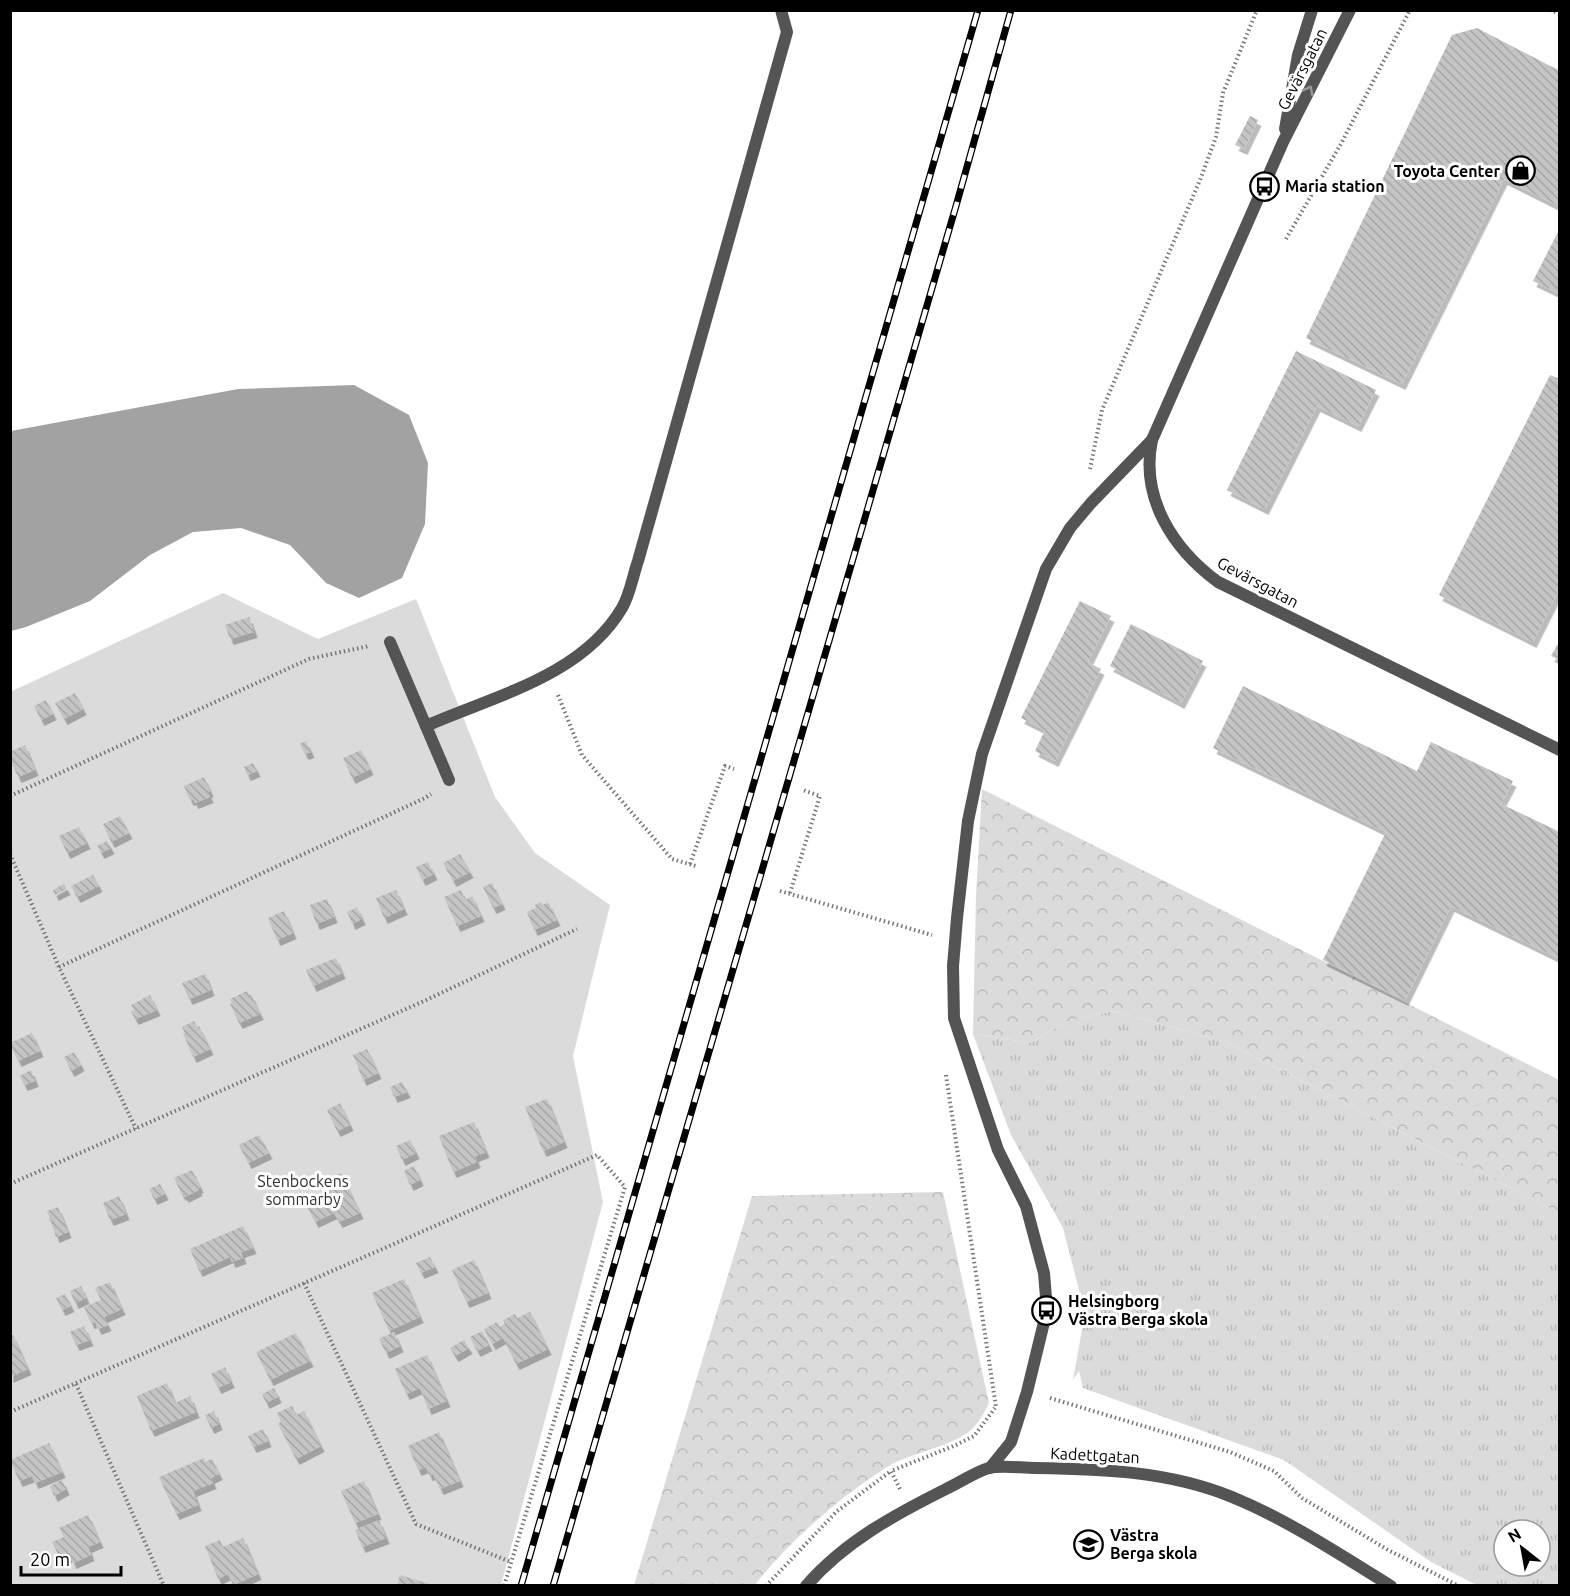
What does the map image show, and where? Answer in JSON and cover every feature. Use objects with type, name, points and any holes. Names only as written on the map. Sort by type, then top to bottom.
[{"type":"street","points":[[426,726],[550,675],[592,646],[623,608],[787,32],[781,10]]},
{"type":"street","name":"Gevärsgatan","points":[[1282,142],[1298,55],[1312,10]]},
{"type":"street","name":"Gevärsgatan","points":[[1350,10],[1282,142],[1152,440],[1148,465],[1149,478],[1158,506],[1177,544],[1201,569],[1218,582],[1560,750]]},
{"type":"street","points":[[990,1468],[1011,1442],[1027,1392],[1047,1310],[1044,1273],[1026,1206],[998,1150],[954,1018],[953,966],[968,821],[982,754],[1046,569],[1070,528],[1152,440]]},
{"type":"street","points":[[390,642],[449,780]]},
{"type":"street","name":"Kadettgatan","points":[[806,1586],[819,1570],[865,1533],[910,1506],[990,1468],[1068,1468],[1131,1472],[1188,1481],[1231,1497],[1286,1522],[1391,1586]]},
{"type":"path","points":[[1091,503],[1088,480],[1102,410],[1200,180],[1216,137],[1223,93],[1257,10]]},
{"type":"path","points":[[1286,239],[1342,142],[1410,10]]},
{"type":"path","points":[[1550,10],[1560,14]]},
{"type":"path","points":[[10,796],[309,659],[390,642]]},
{"type":"path","points":[[550,675],[582,755],[672,859],[696,866]]},
{"type":"path","points":[[690,864],[725,766],[734,769]]},
{"type":"path","points":[[59,967],[425,798],[449,780]]},
{"type":"path","points":[[790,893],[820,796],[803,790]]},
{"type":"path","points":[[10,854],[59,967],[136,1129]]},
{"type":"path","points":[[780,891],[939,937]]},
{"type":"path","points":[[10,1184],[424,1001],[577,929]]},
{"type":"path","points":[[10,1412],[597,1155],[625,1187],[504,1586]]},
{"type":"path","points":[[304,1283],[416,1524],[511,1562]]},
{"type":"path","points":[[76,1384],[164,1586]]},
{"type":"path","points":[[766,1586],[836,1512],[891,1471],[974,1436],[986,1422],[999,1398]]},
{"type":"path","points":[[891,1471],[910,1506]]},
{"type":"green space","name":"Stenbockens sommarby","points":[[223,593],[318,639],[416,599],[495,797],[535,853],[610,905],[573,1056],[603,1202],[501,1585],[11,1585],[10,692]]},
{"type":"green space","points":[[982,789],[1559,1080],[1559,1213],[1226,1042],[1113,1011],[1066,1022],[1030,1043],[973,1034],[976,896]]},
{"type":"green space","points":[[1113,1011],[1226,1042],[1559,1213],[1559,1585],[1477,1585],[1431,1562],[1284,1460],[1083,1388],[1079,1371],[1073,1380],[1085,1313],[1063,1228],[1011,1135],[973,1034],[1030,1043],[1066,1022]]},
{"type":"green space","points":[[943,1192],[989,1403],[976,1424],[963,1436],[897,1462],[869,1479],[799,1536],[755,1585],[634,1585],[752,1196]]},
{"type":"shaded area","points":[[354,385],[409,415],[428,463],[425,524],[402,578],[359,598],[326,583],[290,545],[241,528],[193,532],[150,555],[90,601],[11,631],[11,431],[238,389]]},
{"type":"building","points":[[1477,28],[1560,71],[1560,207],[1504,179],[1402,384],[1306,338],[1452,35]]},
{"type":"building","points":[[1250,116],[1258,120],[1244,149],[1235,145]]},
{"type":"building","points":[[1560,228],[1560,294],[1533,281]]},
{"type":"building","points":[[1296,351],[1376,390],[1358,426],[1317,406],[1265,509],[1227,490]]},
{"type":"building","points":[[1550,375],[1560,379],[1560,588],[1533,642],[1439,595]]},
{"type":"building","points":[[1080,601],[1111,616],[1088,662],[1101,669],[1055,761],[1035,751],[1045,730],[1021,718]]},
{"type":"building","points":[[249,617],[254,632],[230,639],[225,625]]},
{"type":"building","points":[[1131,624],[1203,661],[1181,703],[1110,666]]},
{"type":"building","points":[[1560,640],[1560,660],[1551,656]]},
{"type":"building","points":[[1243,686],[1417,771],[1431,742],[1513,781],[1501,804],[1560,832],[1560,959],[1451,906],[1405,1000],[1323,960],[1386,832],[1213,748]]},
{"type":"building","points":[[75,693],[83,709],[64,719],[55,703]]},
{"type":"building","points":[[46,700],[53,714],[41,720],[34,706]]},
{"type":"building","points":[[306,741],[311,752],[305,754],[300,744]]},
{"type":"building","points":[[25,745],[35,770],[18,777],[10,759],[10,752]]},
{"type":"building","points":[[361,750],[370,769],[352,778],[343,758]]},
{"type":"building","points":[[253,763],[257,771],[247,775],[244,767]]},
{"type":"building","points":[[204,777],[210,797],[195,803],[193,799],[190,800],[184,786]]},
{"type":"building","points":[[120,816],[129,833],[111,842],[103,824]]},
{"type":"building","points":[[79,827],[87,843],[67,853],[59,836]]},
{"type":"building","points":[[107,841],[111,848],[101,853],[97,846]]},
{"type":"building","points":[[460,854],[470,872],[453,881],[443,863]]},
{"type":"building","points":[[428,862],[434,874],[422,880],[416,867]]},
{"type":"building","points":[[93,875],[99,886],[77,897],[71,886]]},
{"type":"building","points":[[492,883],[502,904],[493,908],[483,887]]},
{"type":"building","points":[[64,884],[67,889],[55,895],[53,890]]},
{"type":"building","points":[[396,890],[404,909],[384,918],[376,898]]},
{"type":"building","points":[[461,890],[465,900],[472,896],[481,916],[457,926],[444,897]]},
{"type":"building","points":[[327,899],[334,917],[316,924],[310,905]]},
{"type":"building","points":[[541,902],[543,905],[548,902],[557,920],[534,930],[527,912],[536,908],[535,905]]},
{"type":"building","points":[[357,907],[362,919],[352,924],[347,912]]},
{"type":"building","points":[[284,911],[293,933],[277,940],[268,918]]},
{"type":"building","points":[[336,958],[342,973],[313,986],[306,970]]},
{"type":"building","points":[[205,974],[211,990],[189,999],[182,983]]},
{"type":"building","points":[[247,991],[249,995],[251,994],[260,1014],[239,1023],[230,999]]},
{"type":"building","points":[[150,995],[157,1010],[135,1019],[131,1005]]},
{"type":"building","points":[[194,1021],[197,1027],[199,1026],[210,1049],[193,1057],[182,1027]]},
{"type":"building","points":[[32,1033],[40,1051],[18,1061],[10,1043]]},
{"type":"building","points":[[367,1049],[378,1073],[363,1080],[353,1055]]},
{"type":"building","points":[[74,1052],[81,1065],[71,1071],[64,1057]]},
{"type":"building","points":[[31,1070],[35,1081],[24,1085],[20,1076]]},
{"type":"building","points":[[402,1082],[407,1092],[394,1097],[390,1087]]},
{"type":"building","points":[[547,1099],[564,1142],[543,1151],[525,1107]]},
{"type":"building","points":[[340,1103],[350,1125],[337,1131],[327,1110]]},
{"type":"building","points":[[474,1122],[486,1152],[475,1156],[477,1162],[453,1172],[439,1136]]},
{"type":"building","points":[[259,1135],[269,1153],[248,1163],[239,1145]]},
{"type":"building","points":[[410,1140],[416,1153],[402,1160],[396,1146]]},
{"type":"building","points":[[414,1166],[420,1180],[410,1185],[404,1171]]},
{"type":"building","points":[[192,1170],[200,1187],[199,1190],[185,1197],[174,1178]]},
{"type":"building","points":[[341,1173],[360,1213],[339,1222],[334,1213],[315,1222],[305,1202],[330,1191],[325,1181]]},
{"type":"building","points":[[160,1184],[165,1194],[154,1199],[149,1189]]},
{"type":"building","points":[[119,1196],[126,1214],[110,1220],[103,1203]]},
{"type":"building","points":[[58,1207],[68,1232],[56,1237],[47,1211]]},
{"type":"building","points":[[243,1226],[253,1248],[241,1252],[243,1258],[232,1262],[230,1257],[199,1271],[190,1249]]},
{"type":"building","points":[[430,1257],[435,1267],[421,1273],[416,1263]]},
{"type":"building","points":[[474,1260],[488,1293],[466,1302],[452,1270]]},
{"type":"building","points":[[404,1279],[420,1317],[389,1331],[372,1293]]},
{"type":"building","points":[[110,1282],[122,1309],[104,1317],[108,1325],[98,1329],[95,1322],[91,1323],[84,1307],[101,1300],[95,1288]]},
{"type":"building","points":[[81,1286],[86,1298],[75,1303],[70,1291]]},
{"type":"building","points":[[65,1294],[71,1306],[62,1310],[56,1298]]},
{"type":"building","points":[[530,1312],[548,1349],[516,1364],[503,1338],[492,1344],[484,1329],[497,1322],[500,1327],[505,1324],[503,1320],[515,1314],[517,1318]]},
{"type":"building","points":[[84,1326],[90,1340],[76,1345],[70,1332]]},
{"type":"building","points":[[482,1331],[489,1345],[477,1351],[470,1337]]},
{"type":"building","points":[[394,1332],[400,1346],[386,1353],[379,1339]]},
{"type":"building","points":[[296,1333],[310,1361],[270,1380],[256,1352]]},
{"type":"building","points":[[13,1335],[28,1369],[10,1377],[10,1336]]},
{"type":"building","points":[[464,1340],[469,1348],[455,1356],[450,1348]]},
{"type":"building","points":[[427,1355],[447,1401],[428,1409],[420,1388],[406,1394],[395,1369]]},
{"type":"building","points":[[225,1367],[231,1382],[218,1388],[211,1374]]},
{"type":"building","points":[[167,1383],[175,1403],[190,1396],[196,1412],[151,1431],[137,1396]]},
{"type":"building","points":[[274,1388],[278,1397],[266,1403],[262,1394]]},
{"type":"building","points":[[292,1406],[296,1415],[304,1411],[321,1446],[296,1459],[278,1424],[281,1422],[277,1413]]},
{"type":"building","points":[[214,1411],[219,1424],[211,1428],[205,1415]]},
{"type":"building","points":[[263,1429],[268,1441],[253,1447],[248,1436]]},
{"type":"building","points":[[439,1432],[460,1481],[440,1489],[433,1474],[429,1475],[426,1467],[418,1470],[408,1446]]},
{"type":"building","points":[[49,1443],[62,1472],[35,1483],[32,1476],[19,1481],[10,1460]]},
{"type":"building","points":[[204,1458],[205,1462],[212,1459],[219,1474],[211,1478],[213,1483],[193,1491],[198,1505],[176,1514],[159,1477]]},
{"type":"building","points":[[62,1480],[66,1489],[54,1496],[50,1486]]},
{"type":"building","points":[[364,1481],[378,1514],[355,1523],[341,1491]]},
{"type":"building","points":[[88,1515],[100,1542],[88,1547],[91,1555],[73,1563],[70,1556],[61,1560],[52,1542],[64,1537],[59,1528]]},
{"type":"building","points":[[379,1520],[386,1538],[362,1547],[355,1530]]},
{"type":"building","points":[[243,1538],[258,1574],[233,1585],[228,1574],[218,1579],[205,1546],[220,1540],[223,1547]]},
{"type":"building","points":[[400,1575],[433,1585],[433,1586],[397,1586]]},
{"type":"railway","points":[[521,1586],[978,10]]},
{"type":"railway","points":[[553,1586],[956,206],[1011,10]]},
{"type":"place","name":"Toyota Center","points":[[1521,171]]},
{"type":"place","name":"Maria station","points":[[1264,186]]},
{"type":"place","name":"Helsingborg Västra Berga skola","points":[[1047,1310]]},
{"type":"place","name":"Västra Berga skola","points":[[1089,1544]]}]
